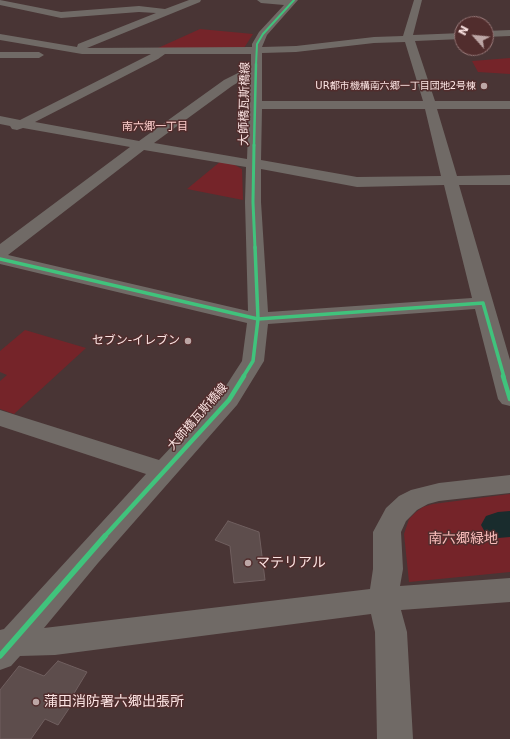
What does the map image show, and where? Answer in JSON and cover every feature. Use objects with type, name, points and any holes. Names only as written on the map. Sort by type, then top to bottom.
[{"type":"street","points":[[0,55],[63,54],[196,0]]},
{"type":"street","points":[[261,0],[293,2]]},
{"type":"street","points":[[418,0],[408,35],[430,105],[449,181],[510,399]]},
{"type":"street","points":[[0,2],[61,15]]},
{"type":"street","name":"大師橋瓦斯橋線","points":[[3,648],[229,400],[253,360],[258,319],[253,202],[256,51],[260,38],[293,2]]},
{"type":"street","points":[[40,22],[61,15],[139,9],[167,12]]},
{"type":"street","points":[[0,34],[13,30]]},
{"type":"street","points":[[494,34],[510,33]]},
{"type":"street","points":[[0,37],[82,51],[256,51],[410,38],[454,36]]},
{"type":"street","points":[[2,127],[21,124],[154,57],[162,51]]},
{"type":"street","points":[[0,60],[14,54]]},
{"type":"street","points":[[0,253],[142,145],[228,83],[244,74],[256,73]]},
{"type":"street","points":[[255,105],[510,105]]},
{"type":"street","points":[[21,124],[236,162],[269,165],[357,182],[510,180]]},
{"type":"street","points":[[0,259],[258,319],[483,303]]},
{"type":"street","points":[[0,418],[164,470]]},
{"type":"street","points":[[394,739],[390,632],[383,598],[388,569],[387,532],[396,515],[408,503],[420,496],[439,492],[510,484]]},
{"type":"street","points":[[3,648],[364,603],[383,598],[435,596],[510,590]]},
{"type":"green space","points":[[200,29],[253,34],[244,48],[158,48]]},
{"type":"green space","points":[[510,58],[510,74],[478,72],[472,61]]},
{"type":"green space","points":[[221,161],[233,164],[242,169],[243,200],[187,189]]},
{"type":"green space","points":[[25,330],[86,348],[14,414],[0,409],[0,381],[7,375],[0,372],[0,351]]},
{"type":"green space","name":"南六郷緑地","points":[[510,494],[510,572],[409,582],[404,534],[409,519],[416,512],[423,507],[433,504]]},
{"type":"building","name":"マテリアル","points":[[228,521],[259,532],[265,580],[234,583],[230,546],[215,540]]},
{"type":"building","name":"蒲田消防署六郷出張所","points":[[58,661],[87,672],[70,700],[72,704],[58,725],[45,719],[31,739],[0,739],[0,690],[19,666],[44,676]]},
{"type":"waterway","points":[[498,525],[510,524]]},
{"type":"cycle path","points":[[0,656],[88,555],[229,400],[253,361],[258,319],[253,202],[257,44],[263,34],[294,0]]},
{"type":"cycle path","points":[[0,259],[258,319],[483,303],[510,399]]},
{"type":"place","name":"UR都市機構南六郷一丁目団地2号棟","points":[[484,86]]},
{"type":"place","name":"セブン-イレブン","points":[[188,341]]},
{"type":"place","name":"マテリアル","points":[[248,563]]},
{"type":"place","name":"蒲田消防署六郷出張所","points":[[36,702]]},
{"type":"district","name":"南六郷一丁目","points":[[155,127]]}]
